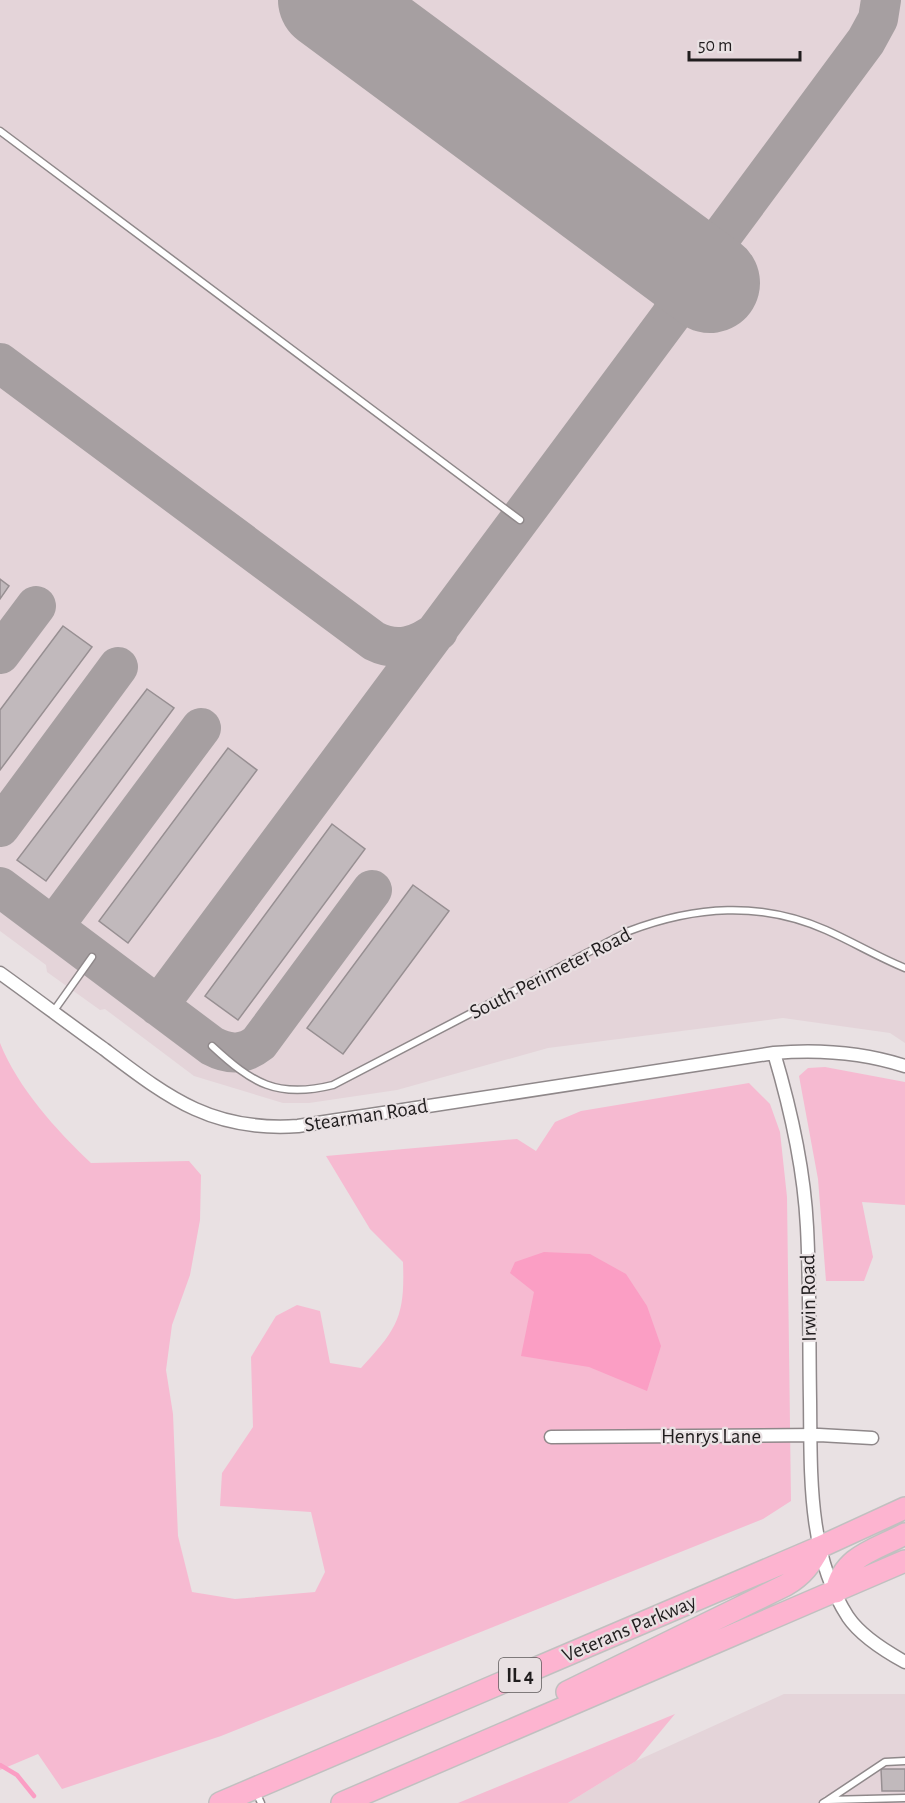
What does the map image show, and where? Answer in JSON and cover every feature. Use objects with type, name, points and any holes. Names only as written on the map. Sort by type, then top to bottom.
[{"type":"highway","name":"Veterans Parkway","points":[[220,1803],[258,1796],[905,1508]]},
{"type":"highway","points":[[836,1592],[839,1577],[851,1562],[905,1534]]},
{"type":"highway","points":[[466,1750],[483,1731],[583,1685],[786,1585],[800,1576],[813,1561],[820,1547]]},
{"type":"highway","name":"IL 4","points":[[342,1803],[905,1561]]},
{"type":"street","name":"Stearman Road","points":[[0,973],[169,1097],[220,1120],[272,1128],[774,1053],[809,1050],[856,1053],[905,1066]]},
{"type":"street","name":"Irwin Road","points":[[774,1053],[799,1153],[804,1193],[808,1259],[813,1504],[820,1547],[836,1592],[849,1617],[861,1631],[905,1662]]},
{"type":"street","name":"Henrys Lane","points":[[551,1437],[810,1435],[872,1438]]},
{"type":"lane","points":[[0,131],[520,520]]},
{"type":"lane","name":"South Perimeter Road","points":[[212,1046],[242,1074],[257,1082],[301,1090],[333,1085],[629,931],[664,918],[693,912],[746,910],[799,920],[905,968]]},
{"type":"lane","points":[[53,1012],[92,957]]},
{"type":"lane","points":[[826,1801],[885,1762],[905,1761]]},
{"type":"lane","points":[[826,1801],[905,1798]]},
{"type":"shaded area","points":[[0,0],[905,0],[905,1043],[890,1033],[783,1018],[548,1048],[397,1090],[309,1103],[283,1103],[194,1076],[105,1009],[100,1010],[47,972],[46,965],[0,931]]},
{"type":"shaded area","points":[[0,1043],[17,1076],[39,1108],[91,1163],[189,1161],[201,1175],[200,1220],[190,1275],[172,1325],[166,1370],[173,1414],[178,1536],[192,1592],[235,1599],[315,1592],[325,1572],[311,1512],[220,1506],[222,1473],[253,1427],[251,1357],[276,1316],[297,1305],[320,1311],[330,1363],[361,1368],[383,1342],[397,1320],[402,1296],[403,1262],[370,1229],[326,1156],[517,1139],[536,1151],[555,1122],[581,1111],[749,1083],[770,1104],[780,1132],[787,1197],[791,1501],[763,1519],[221,1736],[62,1789],[38,1754],[0,1770]]},
{"type":"shaded area","points":[[825,1067],[905,1082],[905,1205],[862,1202],[873,1257],[864,1281],[826,1281],[818,1179],[799,1076],[808,1068]]},
{"type":"shaded area","points":[[544,1252],[590,1254],[626,1274],[647,1306],[661,1346],[647,1391],[589,1367],[521,1356],[534,1292],[510,1273],[515,1262]]},
{"type":"shaded area","points":[[784,1694],[905,1694],[905,1803],[568,1803],[636,1761]]},
{"type":"shaded area","points":[[675,1714],[636,1761],[568,1803],[458,1803]]},
{"type":"building","points":[[0,579],[9,586],[0,599]]},
{"type":"building","points":[[63,626],[92,647],[0,770],[0,710]]},
{"type":"building","points":[[147,689],[174,708],[46,881],[17,860]]},
{"type":"building","points":[[228,748],[257,770],[128,943],[99,921]]},
{"type":"building","points":[[332,824],[365,849],[238,1020],[205,996]]},
{"type":"building","points":[[413,885],[449,911],[343,1054],[307,1028]]},
{"type":"building","points":[[881,1769],[905,1769],[905,1791],[882,1791]]},
{"type":"waterway","points":[[0,1765],[17,1775],[34,1796]]},
{"type":"taxiway","points":[[158,1006],[670,317],[695,272],[866,41],[878,19],[881,0]]},
{"type":"taxiway","points":[[0,363],[374,641],[391,647],[407,646],[423,641],[438,631]]},
{"type":"taxiway","points":[[0,654],[36,606]]},
{"type":"taxiway","points":[[0,827],[118,667]]},
{"type":"taxiway","points":[[53,927],[201,728]]},
{"type":"taxiway","points":[[0,887],[212,1046],[230,1052],[242,1052],[259,1043],[372,890]]},
{"type":"runway","points":[[328,0],[710,283]]}]
